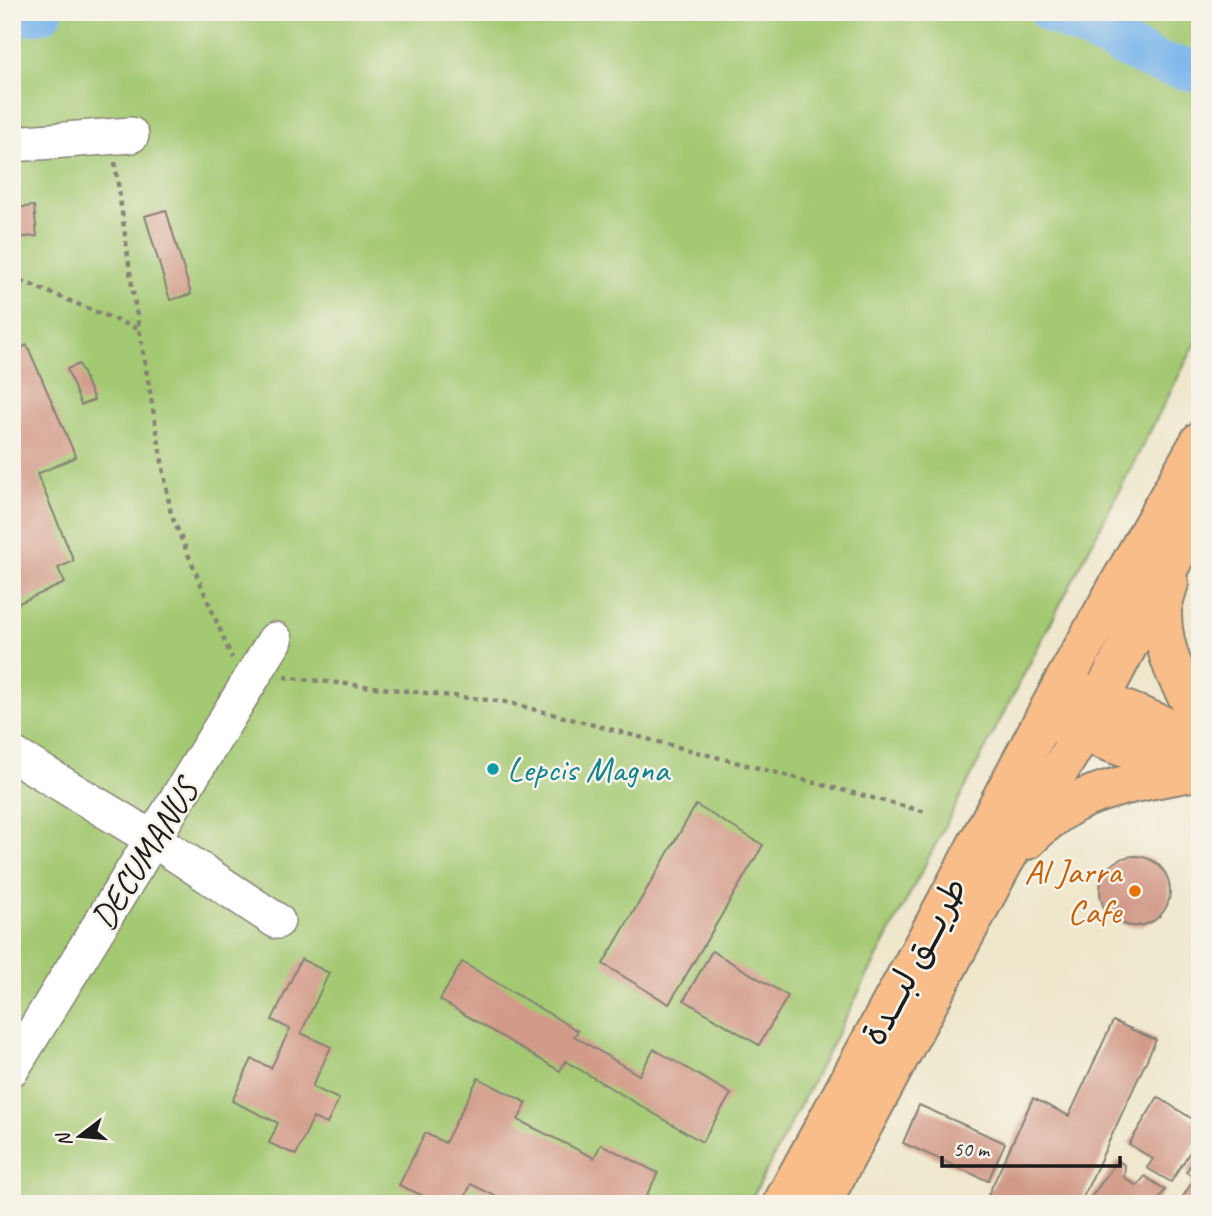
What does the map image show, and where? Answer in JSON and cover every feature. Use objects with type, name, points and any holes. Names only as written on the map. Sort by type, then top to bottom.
[{"type":"main road","name":"طريـــق لبـــدة","points":[[782,1204],[1062,685],[1200,441]]},
{"type":"main road","name":"طريـــق لبـــدة","points":[[821,1204],[1003,863],[1090,717],[1200,512]]},
{"type":"main road","points":[[1175,556],[1161,614],[1175,673],[1200,715]]},
{"type":"main road","points":[[1062,685],[1090,717]]},
{"type":"main road","points":[[1045,718],[1090,717],[1197,762]]},
{"type":"main road","points":[[1003,863],[1037,831],[1083,799],[1197,762]]},
{"type":"street","points":[[12,144],[121,136]]},
{"type":"street","name":"DECUMANUS","points":[[12,1068],[275,640]]},
{"type":"street","points":[[12,754],[153,839],[277,921]]},
{"type":"path","points":[[121,136],[139,329],[172,513],[231,658],[254,674],[506,702],[926,812]]},
{"type":"path","points":[[12,277],[139,329]]},
{"type":"green space","name":"Lepcis Magna","points":[[12,12],[1200,12],[1200,335],[749,1204],[12,1204]]},
{"type":"building","points":[[34,206],[37,236],[12,238],[12,208]]},
{"type":"building","points":[[166,210],[191,294],[170,300],[145,216]]},
{"type":"building","points":[[27,345],[76,457],[37,474],[74,561],[58,568],[65,583],[12,606],[12,352]]},
{"type":"building","points":[[79,364],[94,400],[81,405],[67,369]]},
{"type":"building","points":[[696,805],[763,845],[669,1004],[603,964]]},
{"type":"building","name":"Al Jarra Cafe","points":[[1135,856],[1154,862],[1164,872],[1170,891],[1164,910],[1154,920],[1135,926],[1116,920],[1106,910],[1100,891],[1106,872],[1116,862]]},
{"type":"building","points":[[712,951],[788,996],[759,1045],[684,1000]]},
{"type":"building","points":[[301,959],[329,973],[301,1033],[331,1047],[312,1087],[339,1099],[327,1124],[313,1118],[296,1155],[269,1143],[278,1123],[232,1101],[252,1059],[271,1068],[290,1029],[272,1020]]},
{"type":"building","points":[[462,962],[578,1031],[574,1036],[639,1075],[654,1049],[731,1094],[702,1142],[565,1061],[560,1071],[440,1000]]},
{"type":"building","points":[[1113,1021],[1156,1040],[1080,1204],[1006,1204],[988,1195],[1033,1098],[1069,1116]]},
{"type":"building","points":[[478,1078],[527,1103],[518,1120],[594,1158],[601,1144],[658,1173],[642,1204],[511,1204],[471,1184],[462,1204],[441,1204],[399,1185],[425,1133],[445,1143]]},
{"type":"building","points":[[1158,1097],[1200,1124],[1200,1136],[1171,1182],[1147,1168],[1153,1159],[1129,1144]]},
{"type":"building","points":[[919,1105],[1005,1143],[988,1181],[903,1143]]},
{"type":"building","points":[[1196,1157],[1200,1159],[1200,1204],[1178,1204],[1195,1178],[1186,1172]]},
{"type":"building","points":[[1118,1160],[1125,1166],[1124,1177],[1137,1186],[1145,1176],[1165,1190],[1155,1204],[1086,1204]]},
{"type":"waterway","points":[[12,17],[42,12]]},
{"type":"waterway","points":[[1051,12],[1159,63],[1200,72]]},
{"type":"place","name":"Lepcis Magna","points":[[493,769]]},
{"type":"place","name":"Al Jarra Cafe","points":[[1135,891]]}]
